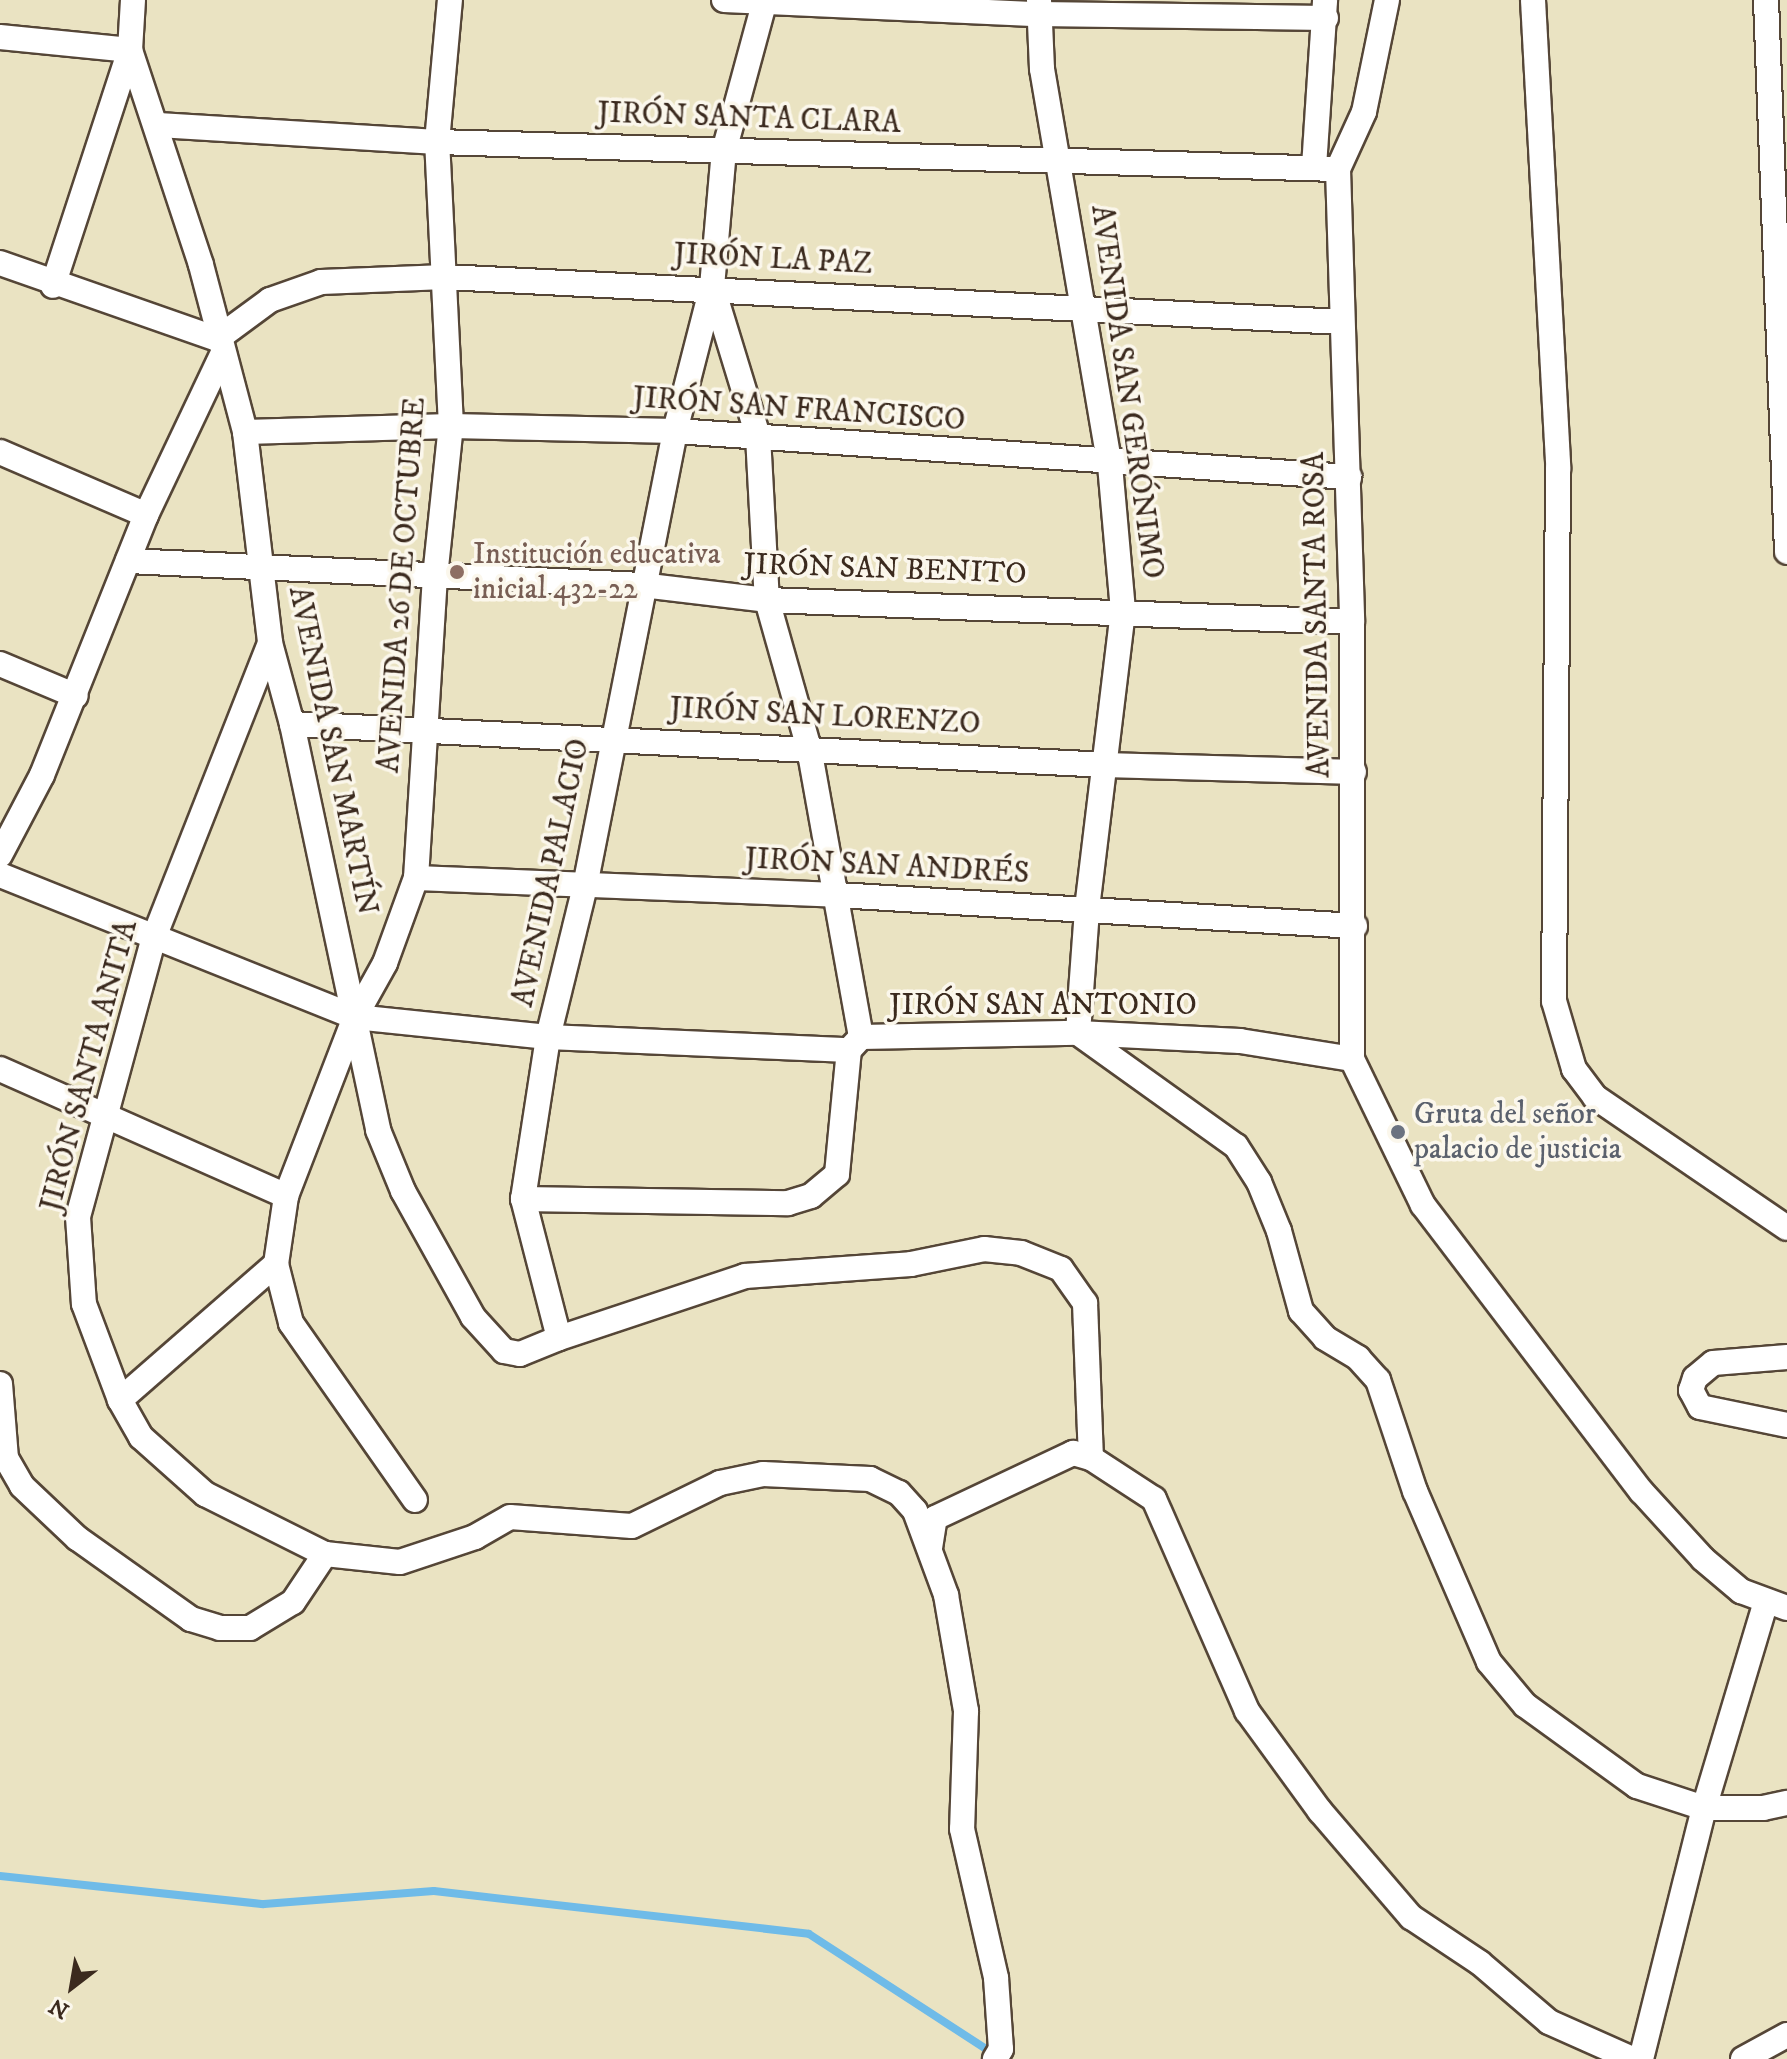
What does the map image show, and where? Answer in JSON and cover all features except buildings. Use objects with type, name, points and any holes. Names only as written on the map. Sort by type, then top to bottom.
[{"type":"street","name":"AVENIDA SAN MARTÍN","points":[[133,0],[130,50],[158,125],[201,265],[219,347],[245,432],[270,643],[292,724],[355,1017]]},
{"type":"street","name":"AVENIDA 26 DE OCTUBRE","points":[[355,1017],[385,963],[416,878],[435,577],[451,426],[437,142],[450,0]]},
{"type":"street","points":[[724,0],[1326,9]]},
{"type":"street","points":[[1326,168],[1364,112],[1387,0]]},
{"type":"street","points":[[1533,0],[1558,468],[1554,1001],[1574,1069],[1595,1097],[1787,1228]]},
{"type":"street","points":[[1766,0],[1787,552]]},
{"type":"street","name":"AVENIDA PALACIO","points":[[559,1338],[523,1199],[548,1037],[585,886],[642,585],[675,431],[712,287],[724,151],[765,1]]},
{"type":"street","name":"AVENIDA SAN GERÓNIMO","points":[[1038,7],[1042,69],[1061,158],[1110,465],[1123,611],[1107,765],[1087,910],[1078,1033]]},
{"type":"street","name":"AVENIDA SANTA ROSA","points":[[1326,9],[1326,168],[1342,322],[1349,477],[1355,926],[1352,1059]]},
{"type":"street","points":[[0,37],[130,50],[53,286]]},
{"type":"street","name":"JIRÓN SANTA CLARA","points":[[158,125],[437,142],[1326,168]]},
{"type":"street","points":[[0,263],[53,286],[219,347],[146,515],[76,696],[0,855]]},
{"type":"street","name":"JIRÓN LA PAZ","points":[[219,347],[270,300],[321,282],[445,277],[712,287],[1086,311],[1342,322]]},
{"type":"street","points":[[523,1199],[788,1203],[811,1196],[837,1174],[855,1044],[837,895],[809,748],[767,600],[758,436],[712,287]]},
{"type":"street","name":"JIRÓN SAN FRANCISCO","points":[[245,432],[451,426],[675,431],[1110,465],[1349,477]]},
{"type":"street","points":[[0,452],[146,515]]},
{"type":"street","name":"JIRÓN SAN BENITO","points":[[128,561],[262,570],[642,585],[767,600],[1352,622]]},
{"type":"street","name":"JIRÓN SANTA ANITA","points":[[270,643],[154,937],[78,1217],[84,1304],[120,1400],[141,1437],[205,1494],[325,1554]]},
{"type":"street","points":[[0,664],[76,696]]},
{"type":"street","name":"JIRÓN SAN LORENZO","points":[[292,724],[424,728],[1107,765],[1354,772]]},
{"type":"street","name":"JIRÓN SAN ANTONIO","points":[[0,875],[355,1017],[548,1037],[855,1044],[1078,1033],[1240,1041],[1352,1059]]},
{"type":"street","name":"JIRÓN SAN ANDRÉS","points":[[416,878],[837,895],[1355,926]]},
{"type":"street","points":[[355,1017],[286,1196],[276,1264],[291,1323],[415,1500]]},
{"type":"street","points":[[355,1017],[378,1130],[403,1191],[473,1317],[504,1351],[520,1354],[745,1276],[911,1264],[984,1249],[1021,1253],[1061,1269],[1085,1303],[1091,1458]]},
{"type":"street","points":[[1078,1033],[1236,1146],[1274,1219],[1301,1311],[1325,1338],[1358,1358],[1378,1380],[1415,1491],[1489,1662],[1525,1705],[1637,1786],[1704,1808],[1787,1803]]},
{"type":"street","points":[[1352,1059],[1398,1161],[1447,1239],[1641,1491],[1703,1559],[1741,1591],[1777,1604],[1704,1808],[1641,2059]]},
{"type":"street","points":[[0,1069],[286,1196]]},
{"type":"street","points":[[120,1400],[276,1264]]},
{"type":"street","points":[[1787,1357],[1713,1363],[1695,1378],[1691,1390],[1700,1407],[1787,1425]]},
{"type":"street","points":[[0,1384],[6,1458],[22,1486],[77,1538],[191,1619],[220,1628],[250,1628],[293,1602],[325,1554],[400,1562],[475,1537],[510,1517],[632,1526],[720,1483],[763,1474],[828,1474],[885,1486],[899,1493],[915,1511],[946,1595],[966,1711],[962,1829],[996,1978],[998,2054]]},
{"type":"street","points":[[930,1551],[935,1518],[1073,1453],[1091,1458],[1154,1499],[1247,1711],[1320,1811],[1411,1917],[1480,1963],[1549,2022],[1632,2059]]},
{"type":"street","points":[[1743,2059],[1787,2035]]},
{"type":"waterway","points":[[0,1876],[264,1904],[434,1891],[809,1934],[994,2054]]},
{"type":"place","name":"Institución educativa inicial 432-22","points":[[457,572]]},
{"type":"place","name":"Gruta del señor palacio de justicia","points":[[1398,1132]]}]
